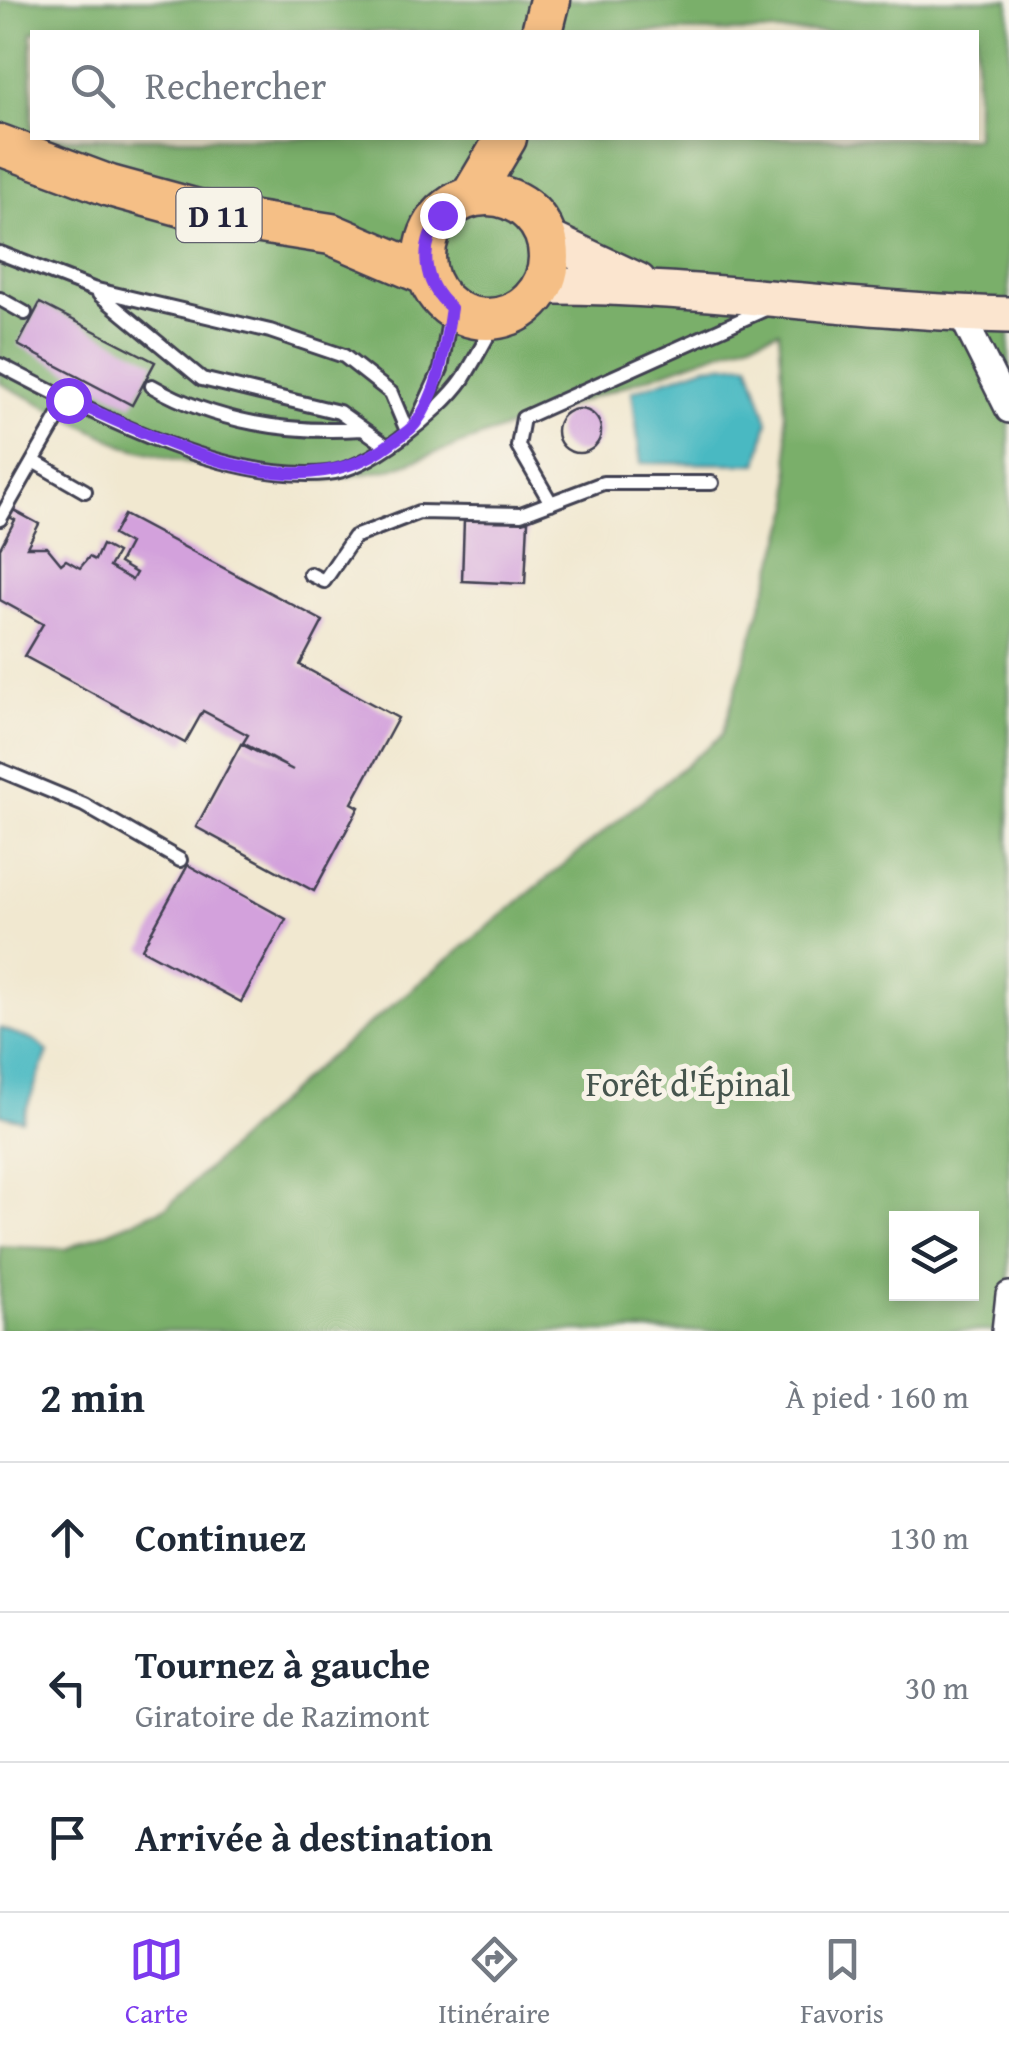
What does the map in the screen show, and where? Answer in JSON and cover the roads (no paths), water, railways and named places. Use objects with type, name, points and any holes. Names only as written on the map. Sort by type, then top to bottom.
[{"type":"main road","points":[[542,30],[550,0]]},
{"type":"main road","points":[[471,197],[505,140]]},
{"type":"main road","points":[[525,140],[535,222],[548,270],[543,286],[515,313],[497,319],[473,318],[451,308],[428,275],[426,249],[434,224],[450,207],[471,197],[507,198],[535,222],[648,285]]},
{"type":"main road","name":"D 11","points":[[0,145],[110,186],[223,216],[331,234],[428,275]]},
{"type":"main road","name":"D 11","points":[[331,234],[434,224]]},
{"type":"main road","points":[[543,286],[648,285],[780,300],[1009,315]]},
{"type":"street","points":[[961,314],[1009,410]]},
{"type":"street","points":[[1005,1331],[1009,1295]]},
{"type":"lane","points":[[0,253],[93,289],[270,331],[344,356],[392,394],[411,428]]},
{"type":"lane","points":[[93,289],[202,378],[340,412],[387,446]]},
{"type":"lane","points":[[0,299],[25,314]]},
{"type":"lane","points":[[551,503],[518,446],[523,418],[724,331],[780,300]]},
{"type":"lane","points":[[411,428],[441,369],[451,308]]},
{"type":"lane","points":[[0,365],[68,400],[194,452],[258,471],[331,473],[387,446],[411,428],[462,380],[497,319]]},
{"type":"lane","points":[[152,386],[219,417],[298,429],[362,430]]},
{"type":"lane","points":[[0,520],[68,400]]},
{"type":"lane","points":[[33,460],[85,491]]},
{"type":"lane","points":[[310,574],[324,580],[354,536],[419,512],[522,514],[603,483],[712,483]]},
{"type":"lane","points":[[0,770],[84,804],[180,860]]},
{"type":"water","points":[[749,363],[768,421],[758,464],[641,463],[632,391],[706,366]]},
{"type":"water","points":[[0,1028],[36,1041],[48,1052],[22,1120],[0,1114]]},
{"type":"park label","name":"Forêt d'Épinal","points":[[688,1083]]}]
